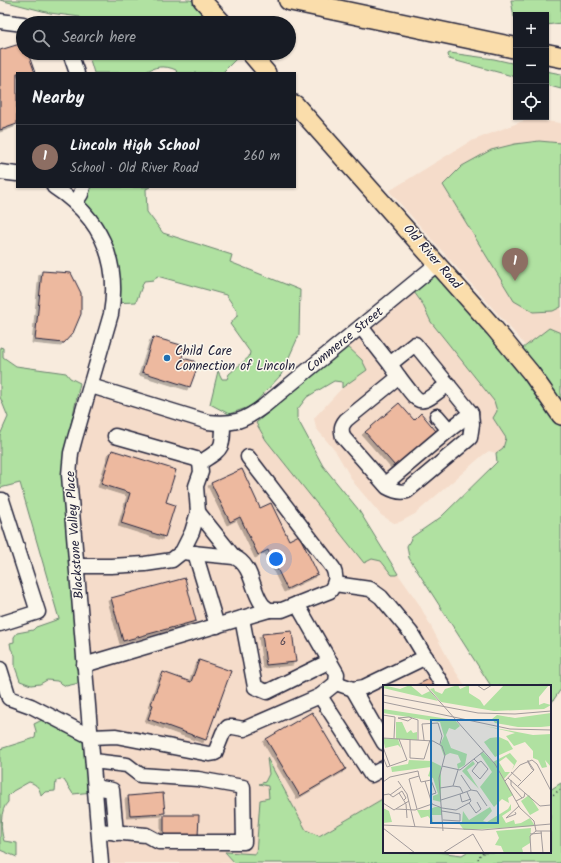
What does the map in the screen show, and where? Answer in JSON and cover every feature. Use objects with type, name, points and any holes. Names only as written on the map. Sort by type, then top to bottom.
[{"type":"highway","points":[[289,0],[513,47]]},
{"type":"highway","points":[[549,55],[561,57]]},
{"type":"main road","points":[[202,0],[216,16]]},
{"type":"main road","points":[[256,60],[267,72]]},
{"type":"main road","name":"Old River Road","points":[[296,105],[508,344],[531,373],[561,416]]},
{"type":"street","points":[[0,21],[16,23]]},
{"type":"street","points":[[72,60],[77,72]]},
{"type":"street","points":[[0,172],[16,174]]},
{"type":"street","name":"Blackstone Valley Place","points":[[55,188],[76,203],[91,220],[101,236],[109,256],[114,281],[114,298],[111,314],[76,433],[70,460],[70,492],[101,863]]},
{"type":"street","points":[[76,203],[83,188]]},
{"type":"street","name":"Commerce Street","points":[[91,386],[199,419],[222,423],[238,422],[254,413],[437,264]]},
{"type":"street","points":[[360,327],[390,364],[399,378],[419,401],[425,401],[448,384]]},
{"type":"street","points":[[390,364],[416,344],[471,413],[472,424],[470,438],[407,491],[399,492],[393,490],[385,484],[343,437],[341,430],[342,425],[399,378]]},
{"type":"street","points":[[385,484],[471,413]]},
{"type":"street","points":[[437,416],[449,430]]},
{"type":"street","points":[[200,463],[219,451],[223,442],[222,423]]},
{"type":"street","points":[[115,436],[196,459],[200,463],[201,472],[196,486],[198,512],[188,553],[217,626]]},
{"type":"street","points":[[84,665],[269,610],[282,610],[330,590],[335,584],[336,574],[333,568],[248,457]]},
{"type":"street","points":[[0,500],[2,500],[38,612],[0,624]]},
{"type":"street","points":[[198,512],[234,557]]},
{"type":"street","points":[[76,566],[145,564],[172,560],[188,553],[234,557],[240,560],[247,569],[262,604],[269,610]]},
{"type":"street","points":[[335,584],[370,589],[381,597],[411,633],[442,685]]},
{"type":"street","points":[[0,669],[4,702],[32,706],[91,737],[116,736],[209,754],[214,753],[223,733],[228,727],[244,729],[320,696],[336,683],[337,674],[297,604]]},
{"type":"street","points":[[242,618],[255,687],[267,692],[330,661]]},
{"type":"street","points":[[336,683],[353,688],[381,685],[426,657]]},
{"type":"street","points":[[353,688],[383,741]]},
{"type":"street","points":[[320,696],[371,776],[383,769]]},
{"type":"street","points":[[93,761],[127,765],[140,775],[198,779],[244,787],[244,842],[159,842],[146,835],[99,832]]},
{"type":"street","points":[[95,787],[112,790],[116,833]]},
{"type":"path","points":[[551,796],[561,789]]},
{"type":"path","points":[[479,863],[478,857],[483,853]]},
{"type":"shaded area","points":[[525,120],[561,123],[561,396],[519,338],[389,191],[469,142]]},
{"type":"shaded area","points":[[414,292],[422,303],[431,322],[494,401],[497,411],[493,418],[506,438],[503,448],[496,453],[489,451],[483,455],[415,514],[400,522],[394,523],[381,515],[354,483],[336,452],[316,428],[314,418],[343,387],[352,352],[344,343]]},
{"type":"shaded area","points":[[90,388],[222,426],[252,415],[266,440],[364,563],[372,559],[381,561],[392,575],[398,574],[419,604],[452,666],[464,685],[383,685],[383,799],[319,836],[306,831],[267,760],[269,774],[265,782],[260,784],[268,786],[269,798],[260,800],[256,855],[225,853],[235,863],[101,863],[70,460]]},
{"type":"green space","points":[[0,0],[190,0],[200,3],[214,16],[72,16],[50,13]]},
{"type":"green space","points":[[511,0],[561,0],[561,23],[549,25],[549,12],[513,12]]},
{"type":"green space","points":[[450,53],[494,59],[513,63],[513,76],[449,59],[448,54]]},
{"type":"green space","points":[[90,60],[235,60],[223,72],[177,72],[172,68],[164,67],[152,69],[146,72],[94,72]]},
{"type":"green space","points":[[549,72],[561,74],[561,89],[549,86]]},
{"type":"green space","points":[[539,141],[561,143],[561,307],[553,311],[533,312],[514,301],[443,185],[462,166],[491,150],[515,144]]},
{"type":"green space","points":[[91,188],[148,188],[146,189],[147,212],[163,233],[232,255],[230,262],[300,290],[299,335],[281,375],[252,406],[229,414],[210,404],[218,371],[222,379],[227,379],[229,374],[249,357],[250,352],[230,324],[237,316],[237,311],[226,295],[157,276],[154,280],[144,281],[136,302],[113,303],[109,263],[75,208]]},
{"type":"green space","points":[[434,265],[514,355],[549,328],[561,333],[561,689],[551,704],[551,685],[490,685],[409,558],[407,546],[412,537],[441,517],[497,462],[496,453],[503,448],[506,438],[493,418],[497,411],[494,401],[431,322],[422,303],[414,292]]},
{"type":"green space","points":[[346,345],[362,360],[367,370],[342,388],[342,382],[334,381],[307,397],[297,410],[297,418],[323,466],[358,509],[398,574],[396,575],[392,575],[381,561],[372,559],[364,563],[266,440],[256,423]]},
{"type":"green space","points":[[0,347],[3,348],[3,357],[16,366],[66,373],[70,378],[80,383],[65,451],[84,682],[66,686],[57,681],[47,680],[40,684],[31,685],[20,681],[15,667],[15,655],[11,649],[10,643],[14,642],[14,637],[17,633],[33,630],[36,627],[59,619],[20,483],[0,488],[0,435],[8,417],[0,397]]},
{"type":"green space","points":[[42,720],[53,721],[67,727],[87,723],[93,792],[73,794],[64,780],[60,779],[56,781],[55,791],[45,792],[41,796],[38,787],[29,782],[13,791],[8,796],[8,802],[3,810],[1,826],[4,841],[17,843],[17,857],[0,850],[0,749],[35,738],[36,731],[34,724]]},
{"type":"green space","points":[[267,758],[306,830],[319,836],[383,799],[383,853],[445,853],[462,855],[465,853],[551,853],[551,789],[561,783],[561,863],[235,863],[225,852],[256,854],[260,800],[269,798],[268,786],[259,784],[265,782],[269,774]]},
{"type":"building","points":[[16,45],[16,60],[30,60],[35,72],[16,72],[16,124],[0,130],[0,50]]},
{"type":"building","points":[[42,271],[71,273],[81,293],[81,314],[73,333],[64,343],[35,340]]},
{"type":"building","points":[[153,337],[181,345],[184,350],[182,358],[194,361],[197,368],[190,387],[142,372]]},
{"type":"building","points":[[399,403],[414,420],[421,413],[436,431],[395,466],[365,432]]},
{"type":"building","points":[[112,450],[176,470],[166,502],[175,505],[165,537],[121,523],[130,493],[101,484]]},
{"type":"building","points":[[242,469],[260,508],[271,503],[289,540],[299,535],[318,574],[287,589],[268,550],[258,555],[240,517],[230,522],[211,483]]},
{"type":"building","points":[[185,578],[196,621],[123,641],[111,598]]},
{"type":"building","points":[[292,631],[296,662],[266,665],[262,634]]},
{"type":"building","points":[[199,660],[231,671],[206,740],[148,719],[153,705],[151,704],[163,672],[191,682]]},
{"type":"building","points":[[431,678],[434,685],[417,685]]},
{"type":"building","points":[[312,712],[346,769],[300,796],[266,739]]},
{"type":"building","points":[[163,793],[165,813],[130,815],[128,796]]},
{"type":"building","points":[[164,815],[199,815],[198,836],[164,835]]},
{"type":"place","name":"Lincoln High School","points":[[515,281]]},
{"type":"place","name":"Child Care Connection of Lincoln","points":[[167,358]]}]
